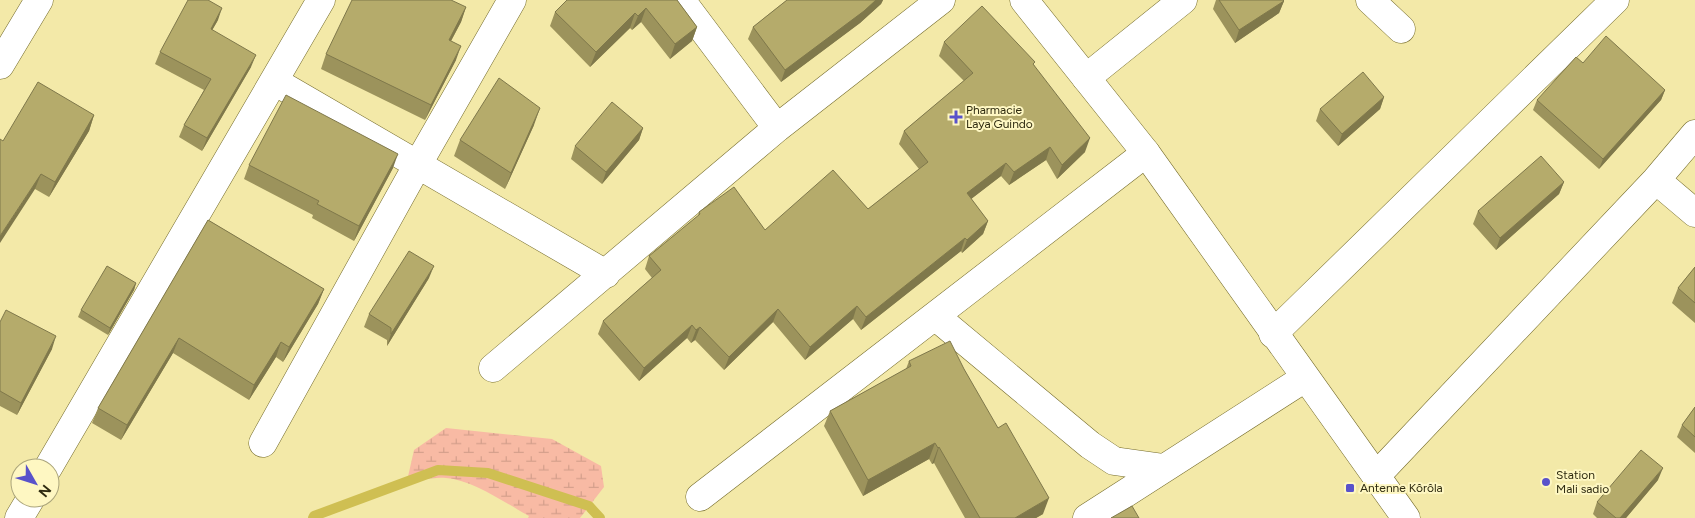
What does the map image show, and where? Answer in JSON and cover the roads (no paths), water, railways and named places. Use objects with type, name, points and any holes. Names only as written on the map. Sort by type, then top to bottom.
[{"type":"street","points":[[0,65],[39,0]]},
{"type":"street","points":[[54,458],[321,0]]},
{"type":"street","points":[[263,443],[418,164],[512,0]]},
{"type":"street","points":[[681,0],[777,128]]},
{"type":"street","points":[[493,368],[777,128],[941,0]]},
{"type":"street","points":[[1024,0],[1146,153],[1273,334],[1406,518]]},
{"type":"street","points":[[1086,78],[1183,0]]},
{"type":"street","points":[[1370,0],[1401,29]]},
{"type":"street","points":[[1273,334],[1614,0]]},
{"type":"street","points":[[274,81],[606,274]]},
{"type":"street","points":[[1376,476],[1656,180],[1695,134]]},
{"type":"street","points":[[700,497],[1146,153]]},
{"type":"street","points":[[1656,180],[1695,213]]},
{"type":"street","points":[[936,316],[1090,445],[1114,461],[1164,468]]},
{"type":"street","points":[[1087,518],[1305,378]]},
{"type":"waterway","points":[[313,518],[314,516],[438,470],[488,473],[589,506],[600,518]]},
{"type":"place","name":"Pharmacie Laya Guindo","points":[[956,117]]},
{"type":"place","name":"Station Mali sadio","points":[[1546,482]]},
{"type":"place","name":"Antenne Kôrôla","points":[[1350,488]]}]
